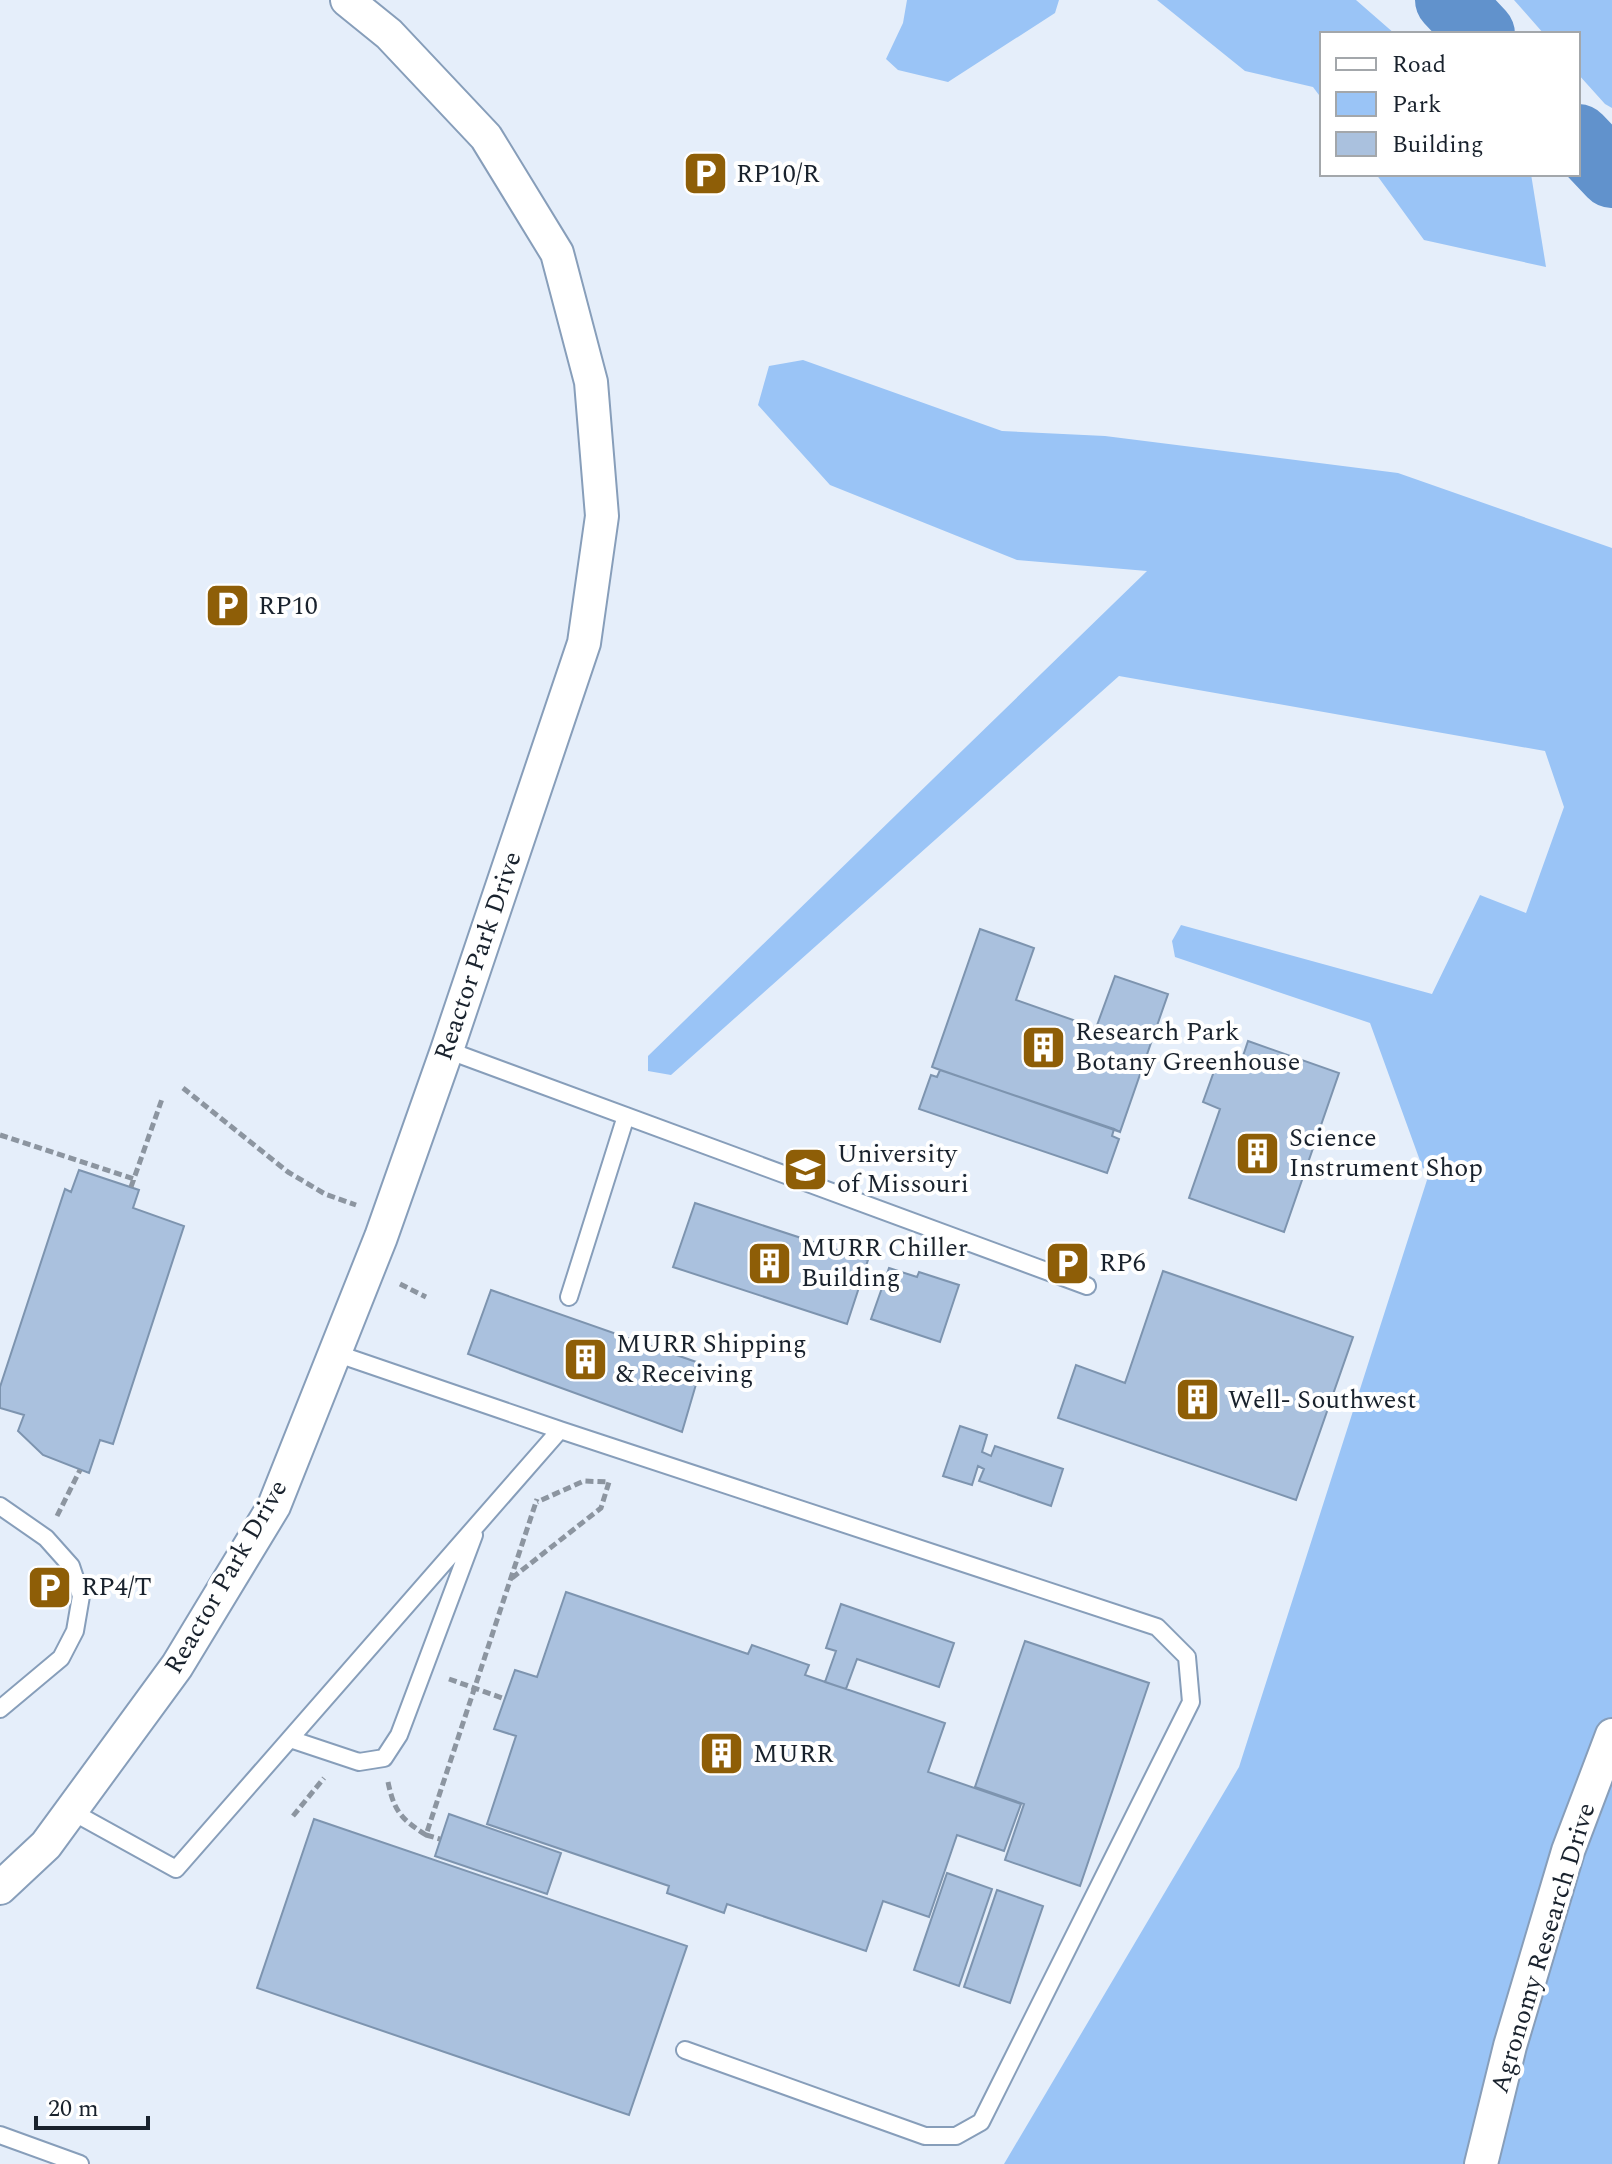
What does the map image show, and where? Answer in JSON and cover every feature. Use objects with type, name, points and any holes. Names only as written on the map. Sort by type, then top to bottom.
[{"type":"street","name":"Reactor Park Drive","points":[[0,1888],[46,1845],[177,1666],[274,1506],[381,1237],[584,643],[602,516],[591,382],[557,253],[486,137],[389,34],[347,0]]},
{"type":"street","name":"Agronomy Research Drive","points":[[1481,2164],[1510,2046],[1563,1866],[1612,1735]]},
{"type":"lane","points":[[447,1050],[1087,1286]]},
{"type":"lane","points":[[569,1297],[626,1116]]},
{"type":"lane","points":[[335,1353],[1157,1627],[1187,1657],[1191,1702],[981,2122],[956,2136],[925,2136],[685,2050]]},
{"type":"lane","points":[[71,1811],[176,1869],[560,1430]]},
{"type":"lane","points":[[0,1506],[46,1538],[71,1566],[81,1596],[75,1631],[61,1658],[0,1709]]},
{"type":"lane","points":[[290,1739],[359,1762],[384,1758],[399,1735],[479,1523]]},
{"type":"lane","points":[[0,2135],[80,2164]]},
{"type":"path","points":[[183,1088],[288,1172],[325,1194],[364,1208],[381,1237]]},
{"type":"path","points":[[131,1187],[162,1099]]},
{"type":"path","points":[[0,1135],[134,1179]]},
{"type":"path","points":[[46,1538],[80,1470]]},
{"type":"path","points":[[511,1579],[601,1508],[609,1482],[584,1481],[536,1503]]},
{"type":"path","points":[[426,1835],[541,1488]]},
{"type":"path","points":[[424,1670],[505,1699]]},
{"type":"path","points":[[384,1758],[393,1804],[408,1824],[440,1839]]},
{"type":"path","points":[[293,1816],[327,1773]]},
{"type":"path","points":[[378,1790],[391,1794]]},
{"type":"green space","points":[[907,0],[1059,0],[1055,13],[948,82],[898,70],[886,59],[903,23]]},
{"type":"green space","points":[[1157,0],[1356,0],[1393,32],[1320,32],[1320,96],[1313,87],[1245,71]]},
{"type":"green space","points":[[1514,0],[1612,0],[1612,108],[1580,76],[1580,32],[1542,32]]},
{"type":"green space","points":[[1377,176],[1531,176],[1546,267],[1424,240]]},
{"type":"green space","points":[[803,360],[1002,431],[1105,436],[1398,473],[1612,548],[1612,2164],[1004,2164],[1239,1767],[1427,1180],[1370,1023],[1175,957],[1172,941],[1181,925],[1432,994],[1480,895],[1526,913],[1564,807],[1545,751],[1119,676],[671,1075],[648,1071],[648,1056],[1147,571],[1017,560],[830,485],[758,405],[769,366]]},
{"type":"building","name":"Research Park Botany Greenhouse","points":[[980,929],[1034,948],[1016,1000],[1096,1028],[1115,976],[1168,994],[1120,1132],[1114,1129],[1112,1136],[1119,1139],[1107,1173],[919,1109],[931,1075],[937,1077],[940,1070],[932,1067]]},
{"type":"building","name":"Research Park Botany Greenhouse","points":[[980,929],[1034,948],[1016,1000],[1096,1028],[1115,976],[1168,994],[1120,1132],[932,1067]]},
{"type":"building","name":"Science Instrument Shop","points":[[1248,1041],[1339,1073],[1284,1232],[1189,1198],[1220,1109],[1203,1102],[1217,1063],[1238,1071]]},
{"type":"building","points":[[940,1070],[1114,1129],[1112,1136],[1119,1139],[1107,1173],[919,1109],[931,1075],[937,1077]]},
{"type":"building","points":[[79,1170],[139,1190],[133,1208],[184,1226],[113,1444],[100,1440],[89,1473],[43,1455],[18,1431],[24,1415],[0,1408],[0,1387],[65,1189],[71,1192]]},
{"type":"building","name":"MURR Chiller Building","points":[[695,1203],[868,1260],[847,1324],[673,1267]]},
{"type":"building","points":[[889,1268],[917,1277],[919,1272],[959,1285],[940,1342],[871,1319]]},
{"type":"building","name":"Well- Southwest","points":[[1163,1271],[1353,1337],[1296,1500],[1058,1418],[1076,1365],[1125,1383]]},
{"type":"building","name":"MURR Shipping & Receiving","points":[[491,1290],[702,1364],[682,1432],[468,1354]]},
{"type":"building","points":[[960,1426],[987,1435],[982,1452],[991,1456],[995,1446],[1063,1469],[1051,1506],[979,1481],[984,1469],[978,1466],[972,1485],[943,1476]]},
{"type":"building","name":"MURR","points":[[566,1592],[748,1654],[752,1645],[809,1665],[805,1675],[825,1682],[836,1651],[826,1648],[841,1604],[954,1643],[939,1687],[857,1659],[846,1689],[945,1723],[928,1772],[1021,1804],[1004,1851],[957,1835],[929,1917],[883,1901],[866,1951],[727,1904],[724,1913],[667,1893],[669,1886],[487,1824],[516,1736],[494,1729],[515,1670],[537,1677]]},
{"type":"building","name":"MURR","points":[[566,1592],[748,1654],[752,1645],[809,1665],[805,1675],[945,1723],[928,1772],[1021,1804],[1004,1851],[957,1835],[929,1917],[883,1901],[866,1951],[727,1904],[724,1913],[667,1893],[669,1886],[487,1824],[516,1736],[494,1729],[515,1670],[537,1677]]},
{"type":"building","points":[[841,1604],[954,1643],[939,1687],[857,1659],[846,1689],[825,1682],[836,1651],[826,1648]]},
{"type":"building","points":[[1025,1641],[1149,1683],[1080,1886],[1005,1860],[1024,1804],[975,1787]]},
{"type":"building","points":[[1025,1641],[1149,1683],[1080,1886],[1005,1860],[1024,1804],[975,1787]]},
{"type":"building","points":[[449,1814],[561,1853],[547,1894],[435,1856]]},
{"type":"building","points":[[449,1814],[561,1853],[547,1894],[435,1856]]},
{"type":"building","points":[[314,1819],[687,1946],[629,2115],[257,1988]]},
{"type":"building","points":[[314,1819],[687,1946],[629,2115],[257,1988]]},
{"type":"building","points":[[947,1873],[992,1889],[959,1986],[914,1970]]},
{"type":"building","points":[[947,1873],[992,1889],[959,1986],[914,1970]]},
{"type":"building","points":[[997,1890],[1043,1906],[1010,2003],[964,1987]]},
{"type":"building","points":[[997,1890],[1043,1906],[1010,2003],[964,1987]]},
{"type":"waterway","points":[[1449,0],[1479,32]]},
{"type":"waterway","points":[[1580,140],[1612,174]]},
{"type":"place","name":"RP10/R","points":[[705,174]]},
{"type":"place","name":"RP10","points":[[227,606]]},
{"type":"place","name":"Research Park Botany Greenhouse","points":[[1044,1047]]},
{"type":"place","name":"Science Instrument Shop","points":[[1258,1153]]},
{"type":"place","name":"University of Missouri","points":[[806,1169]]},
{"type":"place","name":"MURR Chiller Building","points":[[770,1263]]},
{"type":"place","name":"RP6","points":[[1068,1263]]},
{"type":"place","name":"MURR Shipping & Receiving","points":[[585,1359]]},
{"type":"place","name":"Well- Southwest","points":[[1197,1400]]},
{"type":"place","name":"RP4/T","points":[[50,1587]]},
{"type":"place","name":"MURR","points":[[722,1754]]}]
